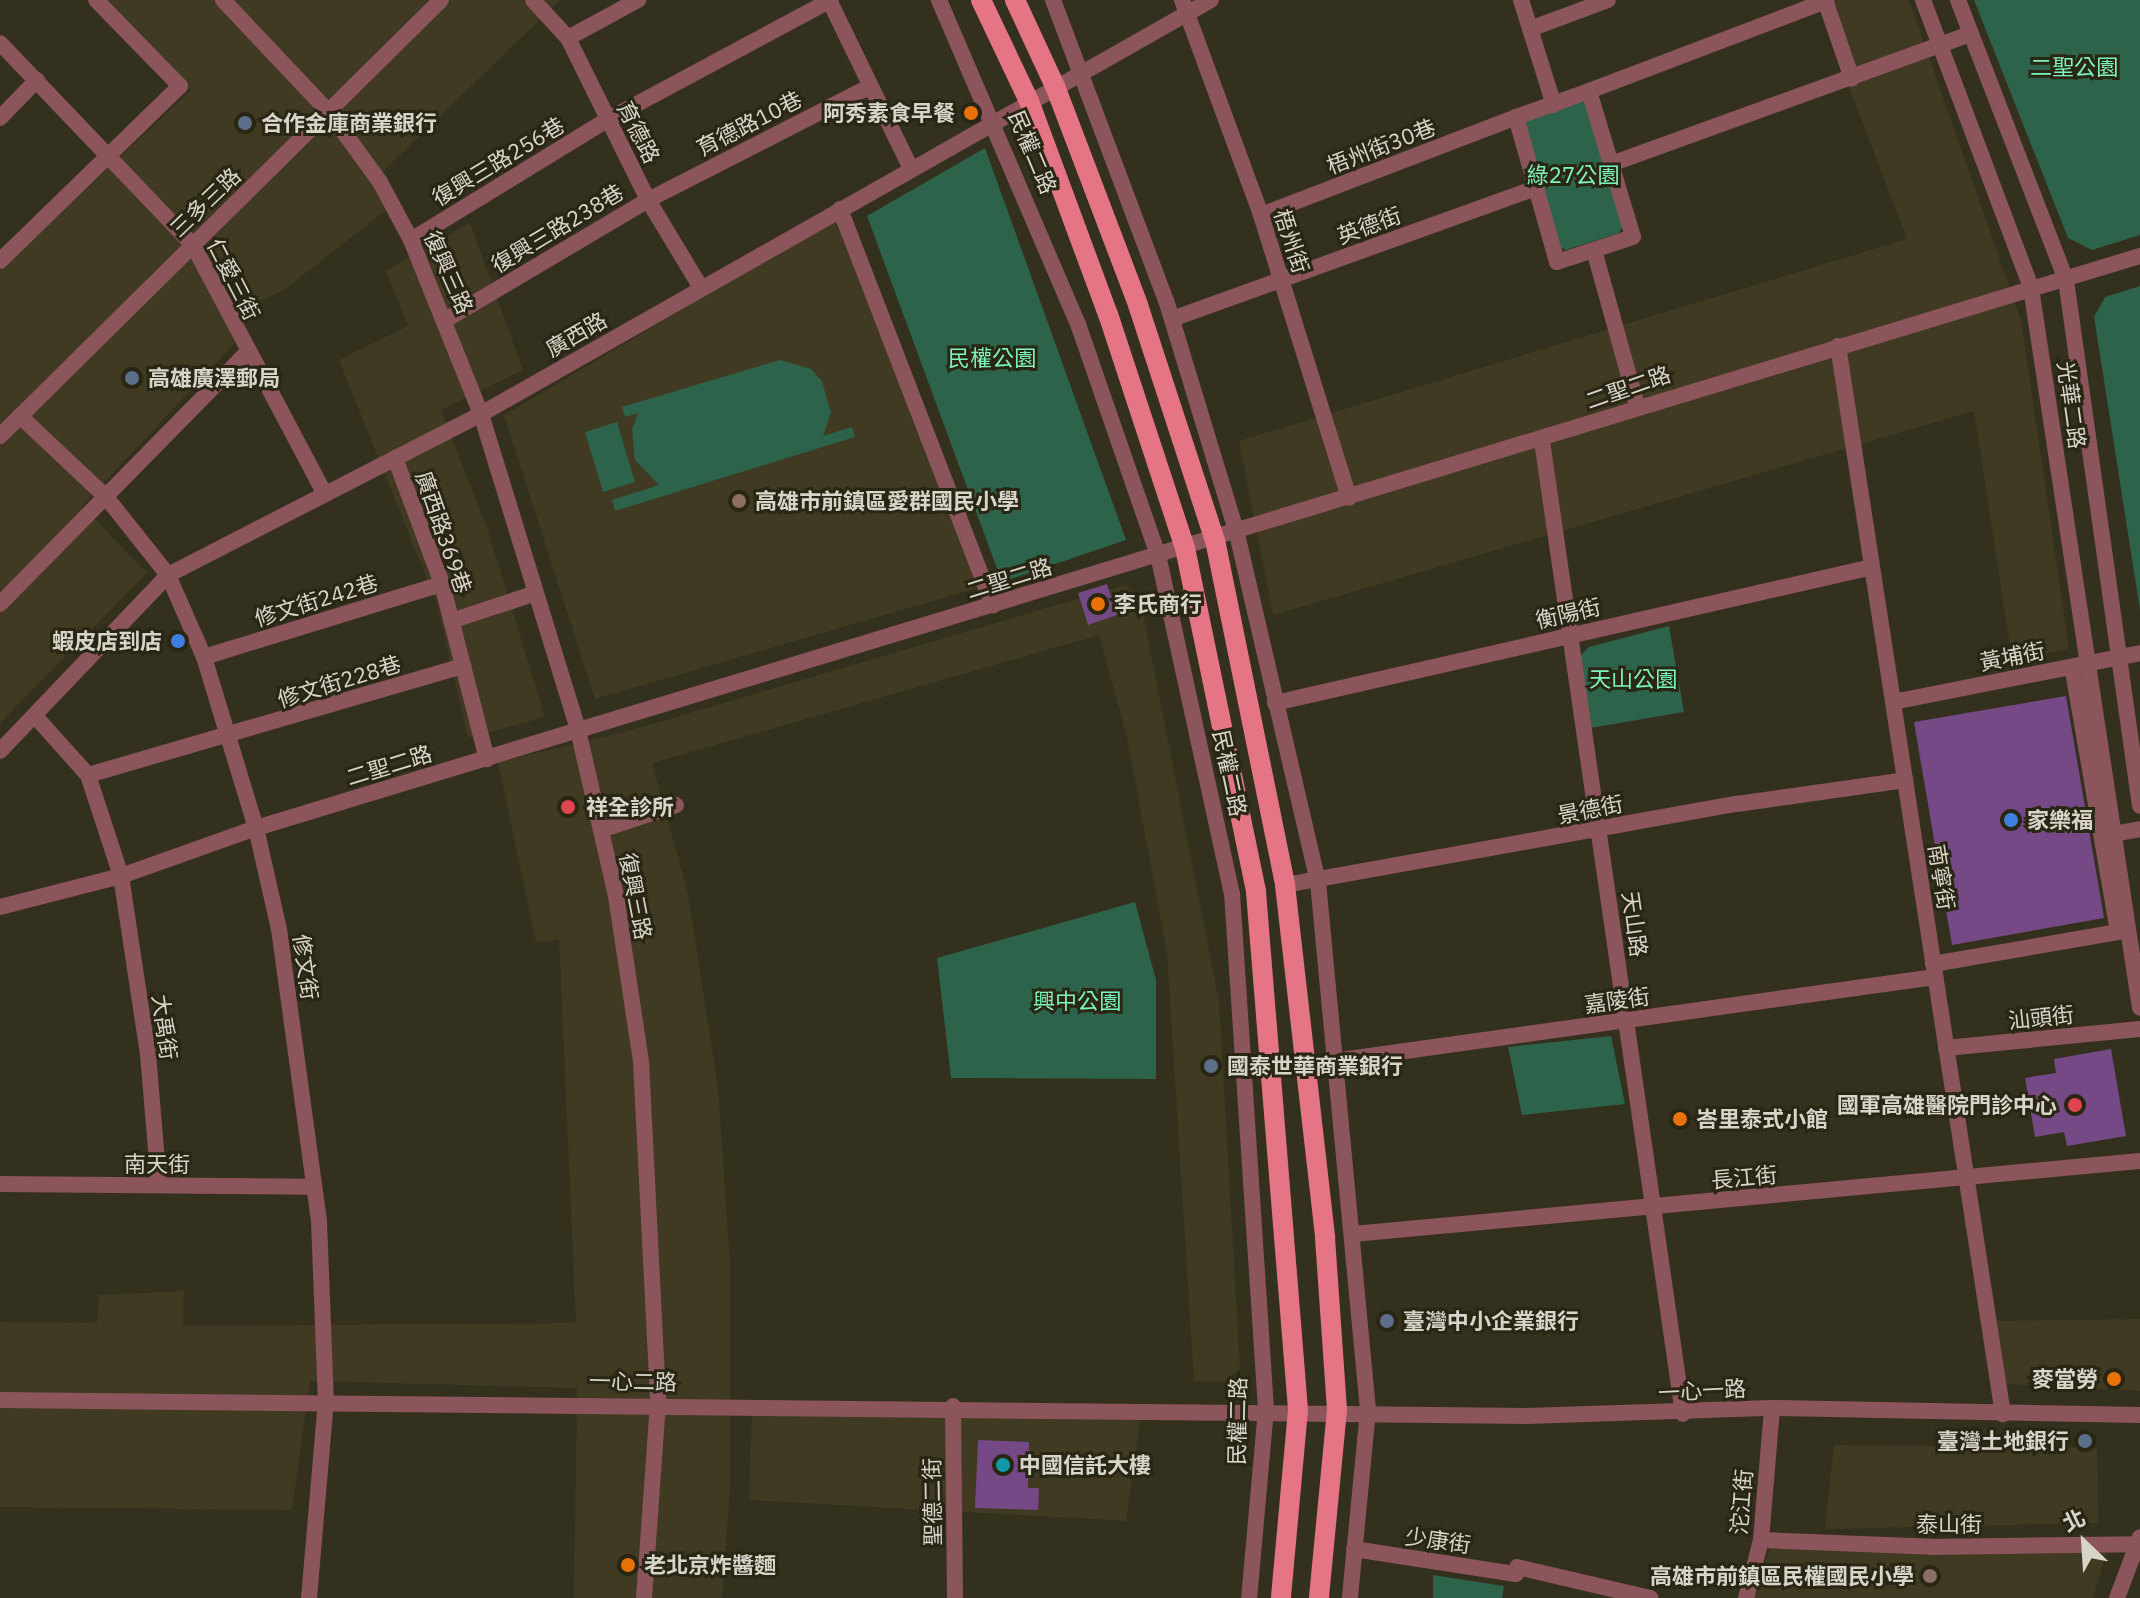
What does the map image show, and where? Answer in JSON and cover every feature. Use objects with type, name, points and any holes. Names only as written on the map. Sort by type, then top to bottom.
[{"type":"main road","name":"民權二路","points":[[981,0],[1029,101],[1185,548],[1256,892],[1298,1410],[1281,1598]]},
{"type":"main road","name":"民權二路","points":[[1015,0],[1055,86],[1138,305],[1215,540],[1285,885],[1337,1410],[1319,1598]]},
{"type":"street","points":[[0,261],[180,86],[96,0]]},
{"type":"street","name":"復興三路","points":[[223,0],[329,112],[380,182],[411,240],[447,319],[481,414],[533,594],[578,730],[601,830],[641,1062],[658,1403],[644,1598]]},
{"type":"street","name":"三多三路","points":[[0,436],[441,0]]},
{"type":"street","name":"育德路","points":[[533,0],[568,38],[648,200],[701,288]]},
{"type":"street","points":[[568,38],[638,0]]},
{"type":"street","points":[[830,0],[910,167]]},
{"type":"street","name":"復興三路256巷","points":[[411,240],[607,120],[830,0]]},
{"type":"street","name":"民權二路","points":[[939,0],[994,119],[1078,324],[1158,555],[1232,893],[1266,1409],[1249,1598]]},
{"type":"street","points":[[1053,0],[1084,71],[1172,319],[1237,534],[1318,882],[1368,1410],[1350,1598]]},
{"type":"street","name":"廣西路","points":[[0,751],[168,575],[481,414],[994,119],[1084,71],[1185,6],[1211,0]]},
{"type":"street","points":[[1521,0],[1554,105]]},
{"type":"street","points":[[1530,29],[1608,0]]},
{"type":"street","name":"光華二路","points":[[1923,0],[2031,288],[2080,665],[2113,834],[2140,1008]]},
{"type":"street","name":"光華二路","points":[[1958,0],[2066,280],[2140,806]]},
{"type":"street","points":[[1826,1],[1852,79]]},
{"type":"street","name":"梧州街30巷","points":[[1261,215],[1826,1]]},
{"type":"street","name":"梧州街","points":[[1185,6],[1261,215],[1349,498]]},
{"type":"street","points":[[1611,164],[1971,34]]},
{"type":"street","name":"仁愛三街","points":[[0,43],[193,245],[247,353],[325,494]]},
{"type":"street","points":[[0,118],[37,80]]},
{"type":"street","name":"育德路10巷","points":[[648,200],[871,86]]},
{"type":"street","points":[[1516,117],[1557,262],[1633,237],[1589,91]]},
{"type":"street","name":"英德街","points":[[1172,319],[1536,188]]},
{"type":"street","name":"復興三路238巷","points":[[447,319],[648,200]]},
{"type":"street","points":[[840,209],[993,606]]},
{"type":"street","points":[[1594,250],[1637,405]]},
{"type":"street","name":"二聖二路","points":[[0,907],[121,876],[256,828],[1158,555],[1237,534],[1542,441],[1637,405],[2140,256]]},
{"type":"street","name":"南寧街","points":[[1838,346],[2003,1414]]},
{"type":"street","points":[[0,604],[247,353]]},
{"type":"street","name":"修文街","points":[[20,416],[106,497],[168,575],[204,657],[256,828],[279,929],[314,1187],[326,1400],[309,1598]]},
{"type":"street","name":"天山路","points":[[1542,441],[1683,1414]]},
{"type":"street","name":"廣西路369巷","points":[[395,458],[442,584],[487,759]]},
{"type":"street","name":"衡陽街","points":[[1275,703],[1872,567]]},
{"type":"street","name":"修文街242巷","points":[[204,657],[442,584]]},
{"type":"street","points":[[451,621],[533,594]]},
{"type":"street","name":"黃埔街","points":[[1893,702],[2140,653]]},
{"type":"street","points":[[2080,665],[2118,932],[2138,1030]]},
{"type":"street","name":"修文街228巷","points":[[88,775],[229,738],[463,666]]},
{"type":"street","points":[[35,716],[88,775]]},
{"type":"street","name":"大禹街","points":[[88,775],[121,876],[148,1054],[159,1185]]},
{"type":"street","name":"景德街","points":[[1285,885],[1318,882],[1599,829],[1905,780]]},
{"type":"street","points":[[601,830],[676,805]]},
{"type":"street","points":[[2113,834],[2140,829]]},
{"type":"street","name":"嘉陵街","points":[[1305,1065],[1626,1021],[1934,970],[2118,932]]},
{"type":"street","name":"汕頭街","points":[[1946,1048],[2138,1030]]},
{"type":"street","name":"長江街","points":[[1353,1234],[2140,1161]]},
{"type":"street","name":"南天街","points":[[0,1184],[314,1187]]},
{"type":"street","name":"一心二路","points":[[0,1400],[1266,1409]]},
{"type":"street","name":"聖德二街","points":[[953,1406],[955,1598]]},
{"type":"street","name":"一心一路","points":[[1266,1409],[1683,1414],[1772,1408],[2140,1415]]},
{"type":"street","name":"沱江街","points":[[1746,1598],[1761,1540],[1772,1408]]},
{"type":"street","name":"泰山街","points":[[1761,1540],[2139,1540]]},
{"type":"street","points":[[2117,1598],[2139,1540]]},
{"type":"street","name":"少康街","points":[[1354,1549],[1516,1570],[1650,1598]]},
{"type":"shaded area","points":[[103,0],[560,0],[373,181],[386,210],[284,290],[237,312],[245,332],[82,506],[147,573],[0,723],[0,270],[191,90]]},
{"type":"shaded area","points":[[1816,0],[1909,0],[2021,320],[2069,649],[2012,659],[1974,411],[1273,615],[1239,441],[1907,239]]},
{"type":"shaded area","name":"高雄市前鎮區愛群國民小學","points":[[837,218],[981,587],[595,699],[504,415]]},
{"type":"shaded area","points":[[470,223],[523,370],[441,410],[487,528],[545,717],[468,738],[437,604],[339,360],[408,326],[386,271]]},
{"type":"shaded area","points":[[1125,585],[1140,598],[1219,1002],[1240,1368],[1226,1381],[1194,1382],[1167,953],[1127,737],[1099,635],[652,763],[688,894],[718,1087],[730,1262],[730,1487],[722,1598],[574,1598],[577,1388],[310,1381],[292,1510],[0,1507],[0,1322],[97,1323],[99,1295],[184,1291],[183,1326],[576,1323],[559,940],[536,942],[498,762],[625,732]]},
{"type":"shaded area","points":[[2140,1319],[2140,1391],[2005,1384],[1993,1321]]},
{"type":"shaded area","points":[[752,1412],[1140,1420],[1126,1521],[749,1500]]},
{"type":"shaded area","points":[[1834,1445],[2097,1448],[2098,1523],[1825,1529]]},
{"type":"shaded area","name":"高雄市前鎮區民權國民小學","points":[[1770,1549],[2106,1553],[2093,1598],[1753,1598]]},
{"type":"green space","name":"二聖公園","points":[[1974,0],[2140,0],[2140,235],[2092,250],[2068,238]]},
{"type":"green space","name":"綠27公園","points":[[1580,101],[1587,103],[1624,224],[1619,233],[1566,250],[1558,246],[1521,128],[1526,120]]},
{"type":"green space","name":"民權公園","points":[[985,148],[1126,540],[1002,582],[867,216]]},
{"type":"green space","points":[[2140,286],[2140,610],[2094,317],[2105,297]]},
{"type":"green space","points":[[780,360],[811,369],[822,381],[831,413],[823,436],[852,427],[855,437],[615,511],[612,500],[659,485],[635,460],[632,429],[638,413],[625,417],[622,407]]},
{"type":"green space","points":[[617,422],[635,482],[603,492],[585,432]]},
{"type":"green space","name":"天山公園","points":[[1669,626],[1684,712],[1590,728],[1578,658],[1589,647]]},
{"type":"green space","name":"興中公園","points":[[1135,902],[1156,980],[1156,1079],[951,1078],[937,958]]},
{"type":"green space","points":[[1611,1036],[1625,1104],[1522,1115],[1508,1047]]},
{"type":"green space","points":[[1433,1575],[1504,1586],[1502,1598],[1433,1598]]},
{"type":"building","name":"李氏商行","points":[[1107,584],[1117,615],[1088,625],[1078,593]]},
{"type":"building","name":"家樂福","points":[[2066,696],[2104,918],[1952,945],[1914,722]]},
{"type":"building","name":"國軍高雄醫院門診中心","points":[[2111,1049],[2126,1136],[2067,1146],[2064,1132],[2035,1137],[2025,1078],[2056,1073],[2054,1059]]},
{"type":"building","name":"中國信託大樓","points":[[978,1440],[1029,1442],[1028,1488],[1039,1488],[1038,1510],[975,1508]]},
{"type":"place","name":"阿秀素食早餐","points":[[971,113]]},
{"type":"place","name":"合作金庫商業銀行","points":[[245,123]]},
{"type":"place","name":"高雄廣澤郵局","points":[[132,378]]},
{"type":"place","name":"高雄市前鎮區愛群國民小學","points":[[739,501]]},
{"type":"place","name":"李氏商行","points":[[1098,604]]},
{"type":"place","name":"蝦皮店到店","points":[[178,641]]},
{"type":"place","name":"祥全診所","points":[[568,807]]},
{"type":"place","name":"家樂福","points":[[2011,820]]},
{"type":"place","name":"國泰世華商業銀行","points":[[1211,1066]]},
{"type":"place","name":"國軍高雄醫院門診中心","points":[[2075,1105]]},
{"type":"place","name":"峇里泰式小館","points":[[1680,1119]]},
{"type":"place","name":"臺灣中小企業銀行","points":[[1387,1321]]},
{"type":"place","name":"麥當勞","points":[[2114,1379]]},
{"type":"place","name":"臺灣土地銀行","points":[[2085,1441]]},
{"type":"place","name":"中國信託大樓","points":[[1003,1465]]},
{"type":"place","name":"老北京炸醬麵","points":[[628,1565]]},
{"type":"place","name":"高雄市前鎮區民權國民小學","points":[[1930,1576]]}]
